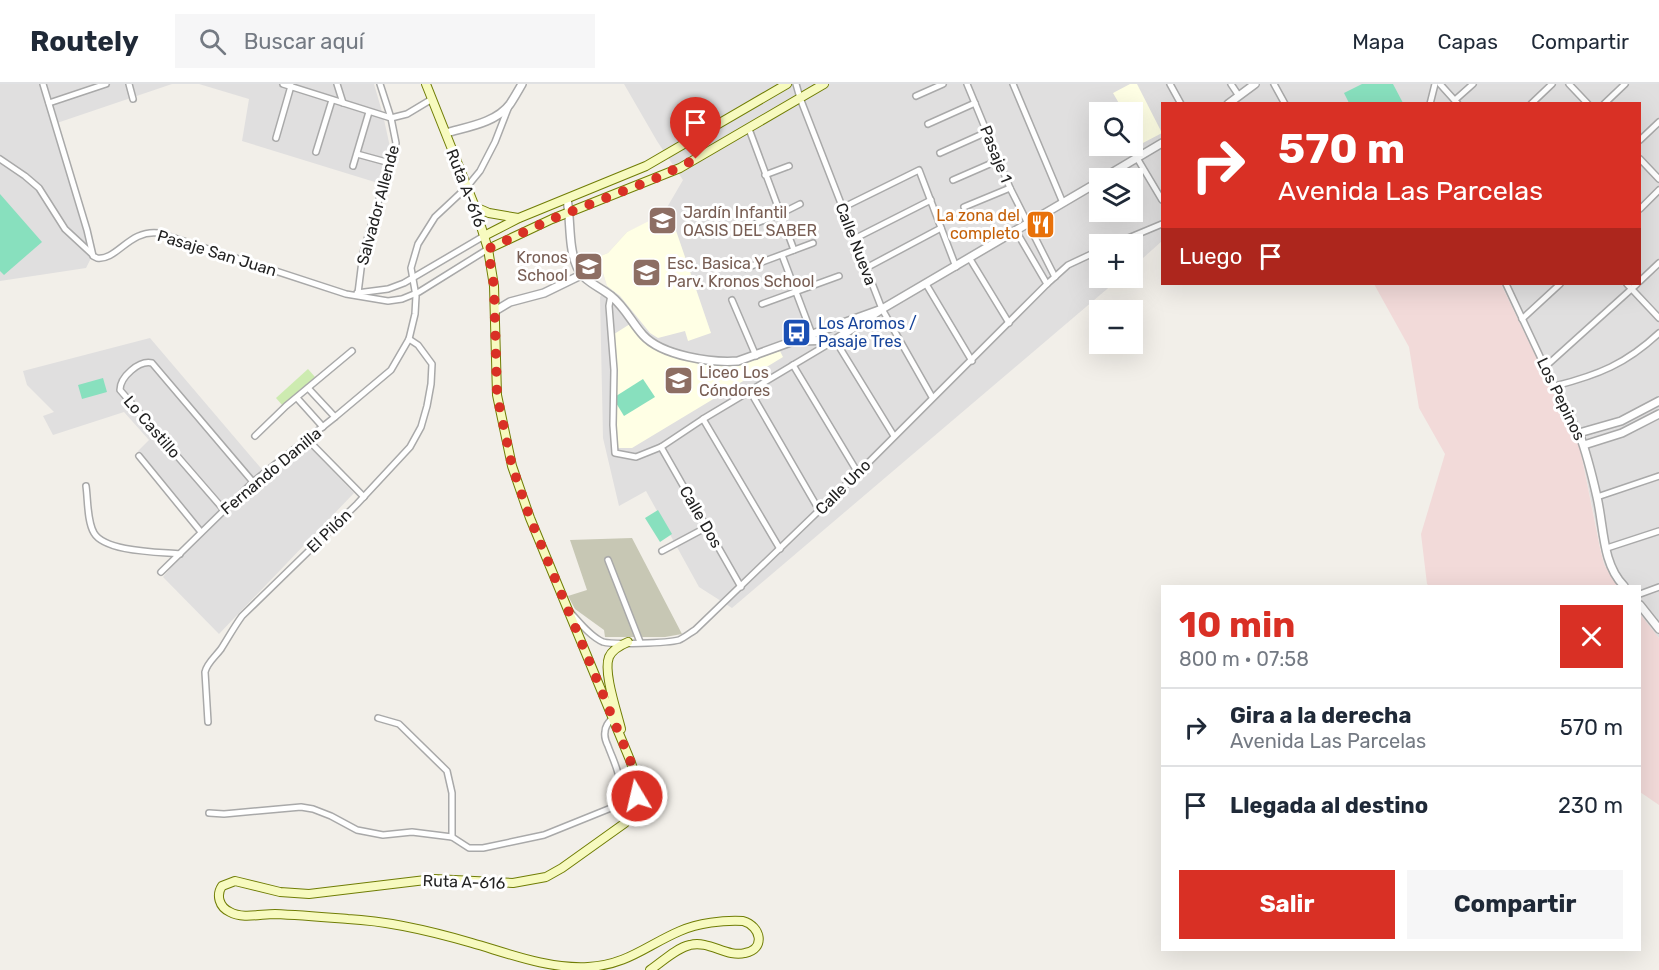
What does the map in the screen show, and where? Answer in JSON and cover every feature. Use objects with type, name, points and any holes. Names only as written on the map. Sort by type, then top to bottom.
[{"type":"main road","name":"Ruta A-616","points":[[426,84],[475,207],[488,249],[494,286],[497,395],[512,466],[530,518],[567,609],[615,715],[637,780],[637,796],[633,810],[625,823],[546,877],[513,883],[434,879],[309,894],[280,892],[235,880],[222,886],[219,897],[225,909],[235,914],[284,915],[392,924],[444,935],[558,966],[587,967],[614,963],[640,953],[679,931],[699,925],[743,921],[750,923],[757,930],[759,937],[757,945],[748,952],[735,953],[707,945],[694,944],[681,948],[650,970]]},
{"type":"main road","points":[[484,236],[519,218],[646,166],[787,84]]},
{"type":"main road","points":[[488,249],[570,212],[680,168],[824,84]]},
{"type":"main road","points":[[475,207],[504,217],[519,218]]},
{"type":"main road","points":[[615,715],[608,661],[615,650],[628,642]]},
{"type":"street","points":[[43,84],[93,255]]},
{"type":"street","points":[[49,104],[106,84]]},
{"type":"street","points":[[129,84],[133,99]]},
{"type":"street","points":[[283,84],[391,118],[407,114],[432,99]]},
{"type":"street","points":[[338,84],[343,103]]},
{"type":"street","name":"Salvador Allende","points":[[358,292],[363,253],[396,139],[380,84]]},
{"type":"street","points":[[409,339],[415,315],[416,294],[411,268],[418,244],[423,234],[450,201],[466,188],[480,171],[509,106],[522,84]]},
{"type":"street","name":"Calle Nueva","points":[[796,84],[882,309],[932,397]]},
{"type":"street","points":[[916,96],[943,84]]},
{"type":"street","name":"Pasaje 1","points":[[967,84],[1010,188],[1055,277]]},
{"type":"street","points":[[1013,84],[1063,203]]},
{"type":"street","points":[[1170,84],[1180,102]]},
{"type":"street","points":[[1231,84],[1239,96]]},
{"type":"street","points":[[1231,102],[1255,84]]},
{"type":"street","points":[[1274,84],[1284,102]]},
{"type":"street","points":[[1430,102],[1435,84]]},
{"type":"street","points":[[1440,84],[1456,102],[1473,84]]},
{"type":"street","points":[[1533,102],[1552,84]]},
{"type":"street","points":[[1569,84],[1586,102]]},
{"type":"street","points":[[1606,102],[1625,84]]},
{"type":"street","points":[[276,138],[291,85]]},
{"type":"street","points":[[316,152],[332,100]]},
{"type":"street","points":[[928,124],[975,103]]},
{"type":"street","points":[[446,133],[476,125],[509,106]]},
{"type":"street","points":[[353,166],[369,112]]},
{"type":"street","points":[[1641,139],[1659,122]]},
{"type":"street","points":[[749,129],[794,250]]},
{"type":"street","points":[[940,153],[987,132]]},
{"type":"street","points":[[1121,168],[1161,145]]},
{"type":"street","points":[[357,154],[390,163]]},
{"type":"street","points":[[1137,158],[1161,198]]},
{"type":"street","points":[[0,159],[39,188],[65,229],[93,255]]},
{"type":"street","points":[[953,180],[999,160]]},
{"type":"street","points":[[1641,160],[1659,179]]},
{"type":"street","points":[[765,175],[789,166]]},
{"type":"street","points":[[842,208],[920,170],[956,267]]},
{"type":"street","points":[[611,296],[609,306],[614,370],[615,453],[636,457],[661,447],[882,309],[1089,187]]},
{"type":"street","points":[[964,207],[1010,188]]},
{"type":"street","points":[[1641,208],[1659,190]]},
{"type":"street","points":[[567,199],[574,256],[582,275],[611,296],[626,311],[643,335],[660,347],[673,352],[724,362],[738,361],[796,341],[813,338],[882,309]]},
{"type":"street","points":[[854,239],[931,200]]},
{"type":"street","points":[[736,231],[800,204]]},
{"type":"street","points":[[1138,234],[1161,224]]},
{"type":"street","points":[[866,268],[941,228]]},
{"type":"street","points":[[1016,231],[1047,284]]},
{"type":"street","name":"Pasaje San Juan","points":[[93,255],[102,259],[136,236],[148,232],[159,233],[346,294],[388,301],[416,294]]},
{"type":"street","name":"Pasaje San Juan","points":[[346,294],[388,289],[412,280],[484,236]]},
{"type":"street","points":[[746,268],[813,243]]},
{"type":"street","points":[[416,294],[488,249]]},
{"type":"street","points":[[782,255],[813,338]]},
{"type":"street","name":"Calle Uno","points":[[567,609],[603,642],[680,639],[695,630],[858,473],[1047,284],[1077,260],[1089,255]]},
{"type":"street","points":[[970,259],[1009,323]]},
{"type":"street","points":[[1641,279],[1659,263]]},
{"type":"street","points":[[495,311],[510,302],[543,294],[582,275]]},
{"type":"street","points":[[762,304],[839,276]]},
{"type":"street","points":[[926,284],[972,360]]},
{"type":"street","name":"Los Pepinos","points":[[1506,285],[1584,445],[1597,497],[1608,562],[1616,578],[1623,585]]},
{"type":"street","points":[[1522,319],[1559,285]]},
{"type":"street","points":[[1628,285],[1659,318]]},
{"type":"street","points":[[1545,368],[1635,285]]},
{"type":"street","points":[[732,300],[756,356]]},
{"type":"street","points":[[1555,386],[1598,374],[1619,364],[1638,352],[1659,333]]},
{"type":"street","points":[[813,338],[835,340]]},
{"type":"street","name":"Fernando Danilla","points":[[161,572],[253,482],[385,375],[409,339]]},
{"type":"street","name":"El Pilón","points":[[208,722],[205,672],[207,665],[242,616],[363,497],[410,447],[421,427],[431,384],[432,364],[418,345],[409,339]]},
{"type":"street","points":[[835,340],[894,436]]},
{"type":"street","points":[[255,436],[352,351]]},
{"type":"street","name":"Lo Castillo","points":[[224,510],[120,390],[122,381],[134,369],[143,362],[152,363],[253,482]]},
{"type":"street","points":[[793,365],[858,473]]},
{"type":"street","points":[[308,388],[335,417]]},
{"type":"street","points":[[750,391],[819,510]]},
{"type":"street","points":[[297,398],[323,427]]},
{"type":"street","points":[[1579,433],[1621,421],[1659,401]]},
{"type":"street","points":[[1584,445],[1622,433],[1659,414]]},
{"type":"street","points":[[703,419],[780,549]]},
{"type":"street","points":[[308,439],[363,497]]},
{"type":"street","name":"Calle Dos","points":[[661,447],[741,587]]},
{"type":"street","points":[[139,456],[201,532]]},
{"type":"street","points":[[1597,497],[1659,476]]},
{"type":"street","points":[[86,486],[94,534],[104,542],[127,549],[180,554]]},
{"type":"street","points":[[662,551],[707,527]]},
{"type":"street","points":[[1607,548],[1659,531]]},
{"type":"street","points":[[608,560],[640,642]]},
{"type":"street","points":[[1641,594],[1659,587]]},
{"type":"street","points":[[1641,606],[1659,629]]},
{"type":"street","points":[[208,813],[224,814],[300,807],[313,809],[357,830],[374,834],[412,832],[452,837],[469,849],[544,835],[611,808],[620,796],[621,786],[604,734],[607,724],[615,715]]},
{"type":"street","points":[[378,718],[399,724],[447,771],[452,793],[452,837]]},
{"type":"shaded area","points":[[0,84],[172,84],[54,124],[95,250],[86,268],[0,281]]},
{"type":"shaded area","points":[[199,84],[374,84],[390,147],[378,183],[242,141],[249,99]]},
{"type":"shaded area","points":[[624,84],[1659,84],[1659,638],[1641,615],[1641,585],[1616,585],[1604,564],[1580,448],[1501,285],[1641,285],[1641,102],[1161,102],[1161,242],[1143,258],[1143,234],[1089,234],[1089,288],[1108,288],[1094,300],[1089,300],[1089,304],[732,608],[699,587],[646,491],[619,506],[603,438],[600,297],[607,286],[598,257],[608,253],[627,232],[662,216],[683,180]]},
{"type":"shaded area","points":[[1130,84],[1137,84],[1161,134],[1143,143],[1143,102],[1118,102],[1113,93]]},
{"type":"shaded area","name":"Esc. Basica Y Parv. Kronos School","points":[[670,213],[711,333],[688,341],[685,331],[658,338],[650,333],[620,296],[607,286],[598,257],[608,253],[627,232]]},
{"type":"shaded area","points":[[1375,285],[1501,285],[1580,448],[1604,564],[1616,585],[1427,584],[1421,534],[1445,454],[1419,408],[1409,347]]},
{"type":"shaded area","name":"Liceo Los Cóndores","points":[[630,324],[639,337],[649,345],[700,361],[731,366],[780,351],[783,357],[632,448],[617,448],[614,442],[611,336]]},
{"type":"shaded area","points":[[150,338],[265,473],[303,440],[354,493],[219,634],[163,577],[203,529],[138,451],[149,440],[124,412],[53,435],[43,416],[54,412],[27,385],[23,371]]},
{"type":"shaded area","points":[[632,538],[682,634],[665,637],[605,637],[604,630],[575,609],[568,596],[587,590],[570,540]]},
{"type":"shaded area","points":[[1641,615],[1659,638],[1659,805],[1641,793]]},
{"type":"green space","points":[[1362,84],[1393,84],[1402,102],[1348,102],[1344,93]]},
{"type":"green space","points":[[0,194],[42,242],[4,275],[0,271]]},
{"type":"green space","points":[[308,369],[315,377],[283,406],[276,398]]},
{"type":"green space","points":[[103,378],[107,392],[82,399],[78,385]]},
{"type":"green space","points":[[643,379],[655,397],[624,416],[613,398]]},
{"type":"green space","points":[[658,510],[672,534],[660,542],[645,518]]},
{"type":"place","name":"Jardín Infantil OASIS DEL SABER","points":[[662,221]]},
{"type":"place","name":"La zona del completo","points":[[1041,224]]},
{"type":"place","name":"Kronos School","points":[[589,266]]},
{"type":"place","name":"Esc. Basica Y Parv. Kronos School","points":[[646,272]]},
{"type":"place","name":"Los Aromos / Pasaje Tres","points":[[797,332]]},
{"type":"place","name":"Liceo Los Cóndores","points":[[678,381]]},
{"type":"route","points":[[637,796],[637,780],[630,760],[530,518],[512,466],[497,395],[494,286],[488,249],[552,219],[652,180],[696,159]]}]
